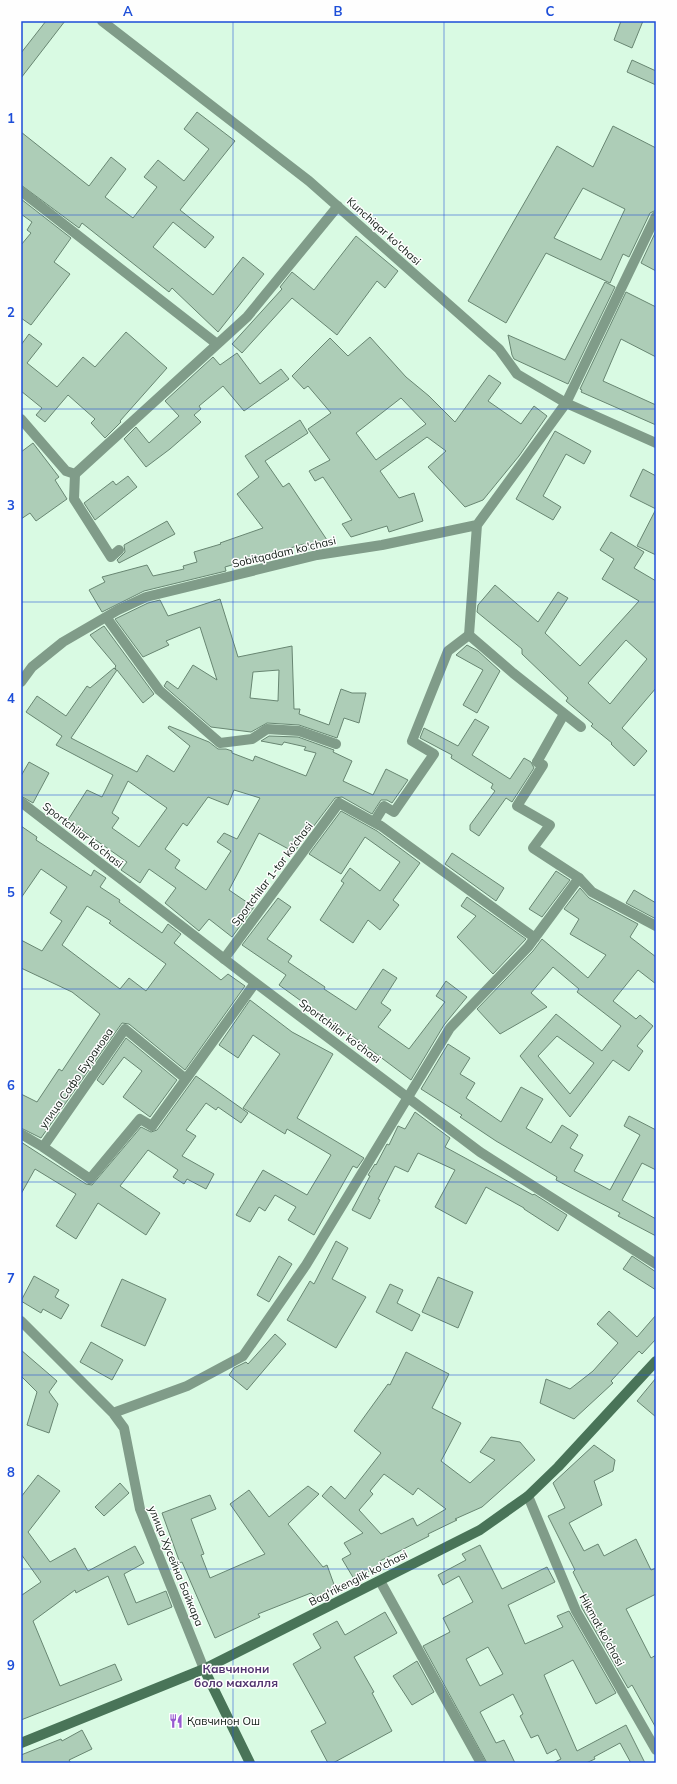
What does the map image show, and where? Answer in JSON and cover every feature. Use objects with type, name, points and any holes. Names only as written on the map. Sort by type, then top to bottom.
[{"type":"main road","name":"Bag'rikenglik ko'chasi","points":[[21,1742],[204,1669],[480,1530],[528,1496],[558,1467],[656,1361]]},
{"type":"main road","points":[[204,1669],[250,1763]]},
{"type":"street","name":"Kunchiqar ko'chasi","points":[[102,21],[309,181],[499,349],[517,374],[566,403],[656,443]]},
{"type":"street","points":[[21,191],[217,344]]},
{"type":"street","points":[[119,550],[111,557],[74,499],[74,474],[247,317],[338,206]]},
{"type":"street","points":[[535,938],[378,824],[384,806],[394,812],[434,754],[412,741],[448,651],[469,635],[477,525],[566,403],[656,216]]},
{"type":"street","points":[[21,419],[66,471],[74,474]]},
{"type":"street","name":"Sobitqadam ko'chasi","points":[[21,682],[32,667],[63,642],[106,617],[146,597],[310,557],[382,545],[477,525]]},
{"type":"street","points":[[106,617],[159,690],[220,742],[252,739],[267,730],[299,731],[336,744]]},
{"type":"street","points":[[469,635],[513,673],[581,727]]},
{"type":"street","points":[[564,714],[537,762],[543,766],[517,806],[550,825],[533,848],[579,878],[592,892],[656,926]]},
{"type":"street","name":"Sportchilar ko‘chasi","points":[[21,802],[255,983],[480,1152],[656,1264]]},
{"type":"street","name":"Sportchilar 1-tor ko‘chasi","points":[[224,959],[340,803],[378,824]]},
{"type":"street","points":[[113,1413],[187,1386],[243,1356],[306,1265],[450,1028],[535,938],[579,878]]},
{"type":"street","name":"улица Сафо Буранова","points":[[21,1134],[90,1179],[140,1118],[152,1126],[255,983]]},
{"type":"street","name":"улица Сафо Буранова","points":[[43,1147],[125,1029],[186,1079]]},
{"type":"street","name":"улица Хусейна Байкара","points":[[21,1321],[113,1413],[124,1428],[140,1510],[204,1669]]},
{"type":"street","name":"Hikmat ko'chasi","points":[[528,1496],[576,1611],[656,1750]]},
{"type":"street","points":[[380,1581],[481,1763]]},
{"type":"building","points":[[46,21],[65,21],[21,78],[21,53]]},
{"type":"building","points":[[621,21],[643,21],[632,48],[614,40]]},
{"type":"building","points":[[632,60],[656,71],[656,85],[627,72]]},
{"type":"building","points":[[197,112],[235,141],[180,210],[214,237],[205,248],[173,222],[153,247],[213,295],[243,257],[264,274],[218,332],[172,288],[169,292],[82,223],[79,228],[21,185],[21,132],[89,186],[111,157],[126,169],[105,197],[133,218],[157,187],[144,177],[158,160],[184,181],[209,149],[184,129]]},
{"type":"building","points":[[613,126],[656,148],[656,210],[650,213],[629,257],[623,254],[610,283],[546,253],[506,323],[468,301],[557,146],[593,167]],"holes":[[[583,188],[625,209],[601,260],[554,238]]]},
{"type":"building","points":[[21,199],[71,238],[54,262],[70,274],[31,325],[21,318],[21,245],[31,233],[27,230],[32,222],[21,214]]},
{"type":"building","points":[[656,231],[656,271],[641,263]]},
{"type":"building","points":[[356,236],[398,271],[385,288],[377,281],[337,335],[292,298],[242,353],[232,344],[282,289],[280,287],[292,272],[314,290]]},
{"type":"building","points":[[605,282],[615,287],[568,384],[514,359],[508,335],[565,360]]},
{"type":"building","points":[[626,292],[656,307],[656,357],[621,339],[603,381],[656,405],[656,425],[581,392],[582,390],[580,389]]},
{"type":"building","points":[[126,332],[167,368],[120,421],[121,422],[105,438],[91,423],[95,419],[68,395],[45,422],[36,415],[42,408],[21,391],[21,345],[29,334],[42,344],[27,363],[57,387],[83,357],[95,367]]},
{"type":"building","points":[[370,337],[406,377],[429,396],[455,422],[489,375],[501,383],[488,401],[521,424],[534,406],[547,416],[519,456],[483,500],[465,507],[428,467],[446,451],[427,437],[380,471],[399,498],[414,493],[423,521],[389,532],[387,526],[351,537],[342,524],[352,520],[323,477],[315,481],[309,471],[330,460],[308,429],[331,413],[308,386],[304,389],[292,376],[330,338],[348,356]],"holes":[[[401,398],[426,424],[376,460],[356,433]]]},
{"type":"building","points":[[237,353],[260,384],[281,369],[289,379],[244,411],[223,386],[199,406],[201,409],[194,415],[201,422],[170,449],[146,467],[124,439],[136,427],[149,443],[179,416],[165,401],[213,357],[220,365]]},
{"type":"building","points":[[300,420],[308,433],[265,461],[283,487],[289,483],[329,543],[306,550],[304,544],[225,567],[226,571],[144,591],[102,612],[89,590],[105,582],[102,577],[147,565],[153,576],[184,569],[183,566],[197,562],[194,552],[221,544],[220,543],[263,528],[237,494],[259,477],[245,456]]},
{"type":"building","points":[[555,431],[591,451],[584,464],[566,454],[543,496],[561,507],[553,520],[516,499]]},
{"type":"building","points":[[33,443],[59,477],[55,480],[67,499],[36,521],[30,513],[21,519],[21,452]]},
{"type":"building","points":[[643,469],[656,476],[656,509],[630,496]]},
{"type":"building","points":[[128,476],[137,487],[95,520],[84,503],[113,481],[116,485]]},
{"type":"building","points":[[656,509],[656,555],[637,546]]},
{"type":"building","points":[[167,521],[175,534],[119,563],[117,560],[125,552],[124,545]]},
{"type":"building","points":[[611,532],[644,552],[634,568],[656,581],[656,688],[622,728],[647,751],[634,766],[611,744],[612,743],[591,726],[593,724],[566,701],[568,698],[522,654],[522,649],[477,612],[478,605],[495,585],[538,622],[558,592],[568,598],[545,633],[580,666],[639,601],[602,579],[614,559],[600,550]],"holes":[[[626,640],[647,659],[610,704],[588,683]]]},
{"type":"building","points":[[220,599],[238,657],[292,646],[294,709],[300,709],[299,714],[329,725],[341,689],[352,693],[366,693],[359,723],[344,718],[337,738],[299,725],[267,723],[251,732],[211,727],[164,686],[167,681],[178,689],[193,665],[217,680],[200,627],[166,641],[169,645],[143,657],[115,619],[148,603],[160,600],[168,616]],"holes":[[[279,670],[278,701],[250,698],[253,672]]]},
{"type":"building","points":[[104,626],[154,694],[143,703],[117,670],[71,738],[137,772],[147,755],[174,772],[190,746],[168,728],[169,726],[209,742],[218,749],[232,751],[232,753],[253,761],[255,756],[306,776],[316,753],[304,750],[306,747],[284,742],[282,745],[261,741],[269,736],[298,737],[334,750],[333,752],[352,761],[343,781],[373,795],[386,769],[408,780],[392,803],[387,800],[381,800],[372,814],[342,797],[335,798],[294,852],[259,833],[229,890],[254,907],[232,937],[209,919],[199,931],[165,903],[176,888],[149,869],[140,883],[121,870],[127,862],[80,829],[79,831],[66,823],[87,790],[102,797],[113,775],[56,745],[62,736],[26,712],[37,696],[66,716],[87,686],[90,688],[114,668],[116,670],[116,666],[90,635]],"holes":[[[128,781],[167,808],[139,847],[112,828],[119,818],[112,813]],[[234,790],[260,798],[237,839],[224,833],[217,842],[231,851],[206,890],[175,868],[180,860],[165,849],[183,823],[187,826],[208,797],[228,805]]]},
{"type":"building","points":[[467,645],[478,651],[500,671],[477,713],[463,705],[483,670],[456,655]]},
{"type":"building","points":[[475,719],[489,727],[472,755],[510,779],[524,758],[531,762],[534,768],[512,802],[506,798],[479,836],[470,830],[470,825],[495,791],[491,788],[493,784],[451,758],[452,755],[420,738],[424,728],[458,746]]},
{"type":"building","points":[[29,762],[49,773],[33,803],[21,796],[21,776]]},
{"type":"building","points":[[341,811],[377,831],[420,863],[393,900],[399,905],[380,930],[368,920],[353,943],[320,920],[344,883],[341,881],[350,868],[380,891],[400,862],[365,837],[341,874],[309,854]]},
{"type":"building","points":[[21,826],[37,837],[36,840],[91,876],[94,870],[106,878],[100,887],[120,900],[119,902],[162,933],[168,924],[181,934],[174,943],[221,980],[228,974],[245,986],[185,1070],[129,1024],[122,1023],[41,1138],[21,1128],[21,1094],[37,1102],[59,1069],[62,1071],[100,1014],[72,992],[21,968],[21,940],[42,951],[62,921],[50,913],[67,887],[41,869],[21,898]],"holes":[[[87,906],[111,921],[109,923],[166,964],[146,991],[129,978],[120,989],[62,945]]]},
{"type":"building","points":[[452,853],[504,888],[496,901],[445,864]]},
{"type":"building","points":[[556,871],[570,880],[542,917],[529,909]]},
{"type":"building","points":[[580,888],[589,898],[638,924],[630,937],[656,957],[656,984],[638,970],[613,1001],[636,1019],[640,1015],[653,1026],[637,1046],[643,1051],[629,1071],[613,1060],[570,1117],[520,1056],[556,1014],[602,1051],[621,1026],[577,992],[579,989],[553,967],[531,993],[547,1007],[500,1034],[477,1009],[533,951],[542,939],[588,978],[606,955],[570,934],[579,919],[564,909]],"holes":[[[557,1036],[594,1063],[570,1094],[538,1056]]]},
{"type":"building","points":[[634,890],[656,903],[656,919],[626,903]]},
{"type":"building","points":[[467,897],[526,939],[493,974],[457,937],[476,916],[461,906]]},
{"type":"building","points":[[278,898],[291,907],[267,939],[292,956],[288,962],[325,987],[324,989],[356,1010],[383,969],[397,978],[381,1003],[391,1010],[378,1027],[409,1049],[445,1002],[436,996],[446,981],[467,997],[444,1025],[411,1080],[355,1038],[314,1013],[315,1011],[279,985],[286,975],[242,945]]},
{"type":"building","points":[[250,1000],[292,1032],[333,1054],[297,1118],[364,1158],[357,1168],[353,1166],[314,1235],[288,1220],[296,1207],[275,1195],[265,1211],[259,1207],[250,1222],[236,1215],[263,1170],[307,1195],[331,1155],[287,1129],[285,1134],[243,1108],[280,1054],[253,1035],[238,1058],[219,1045]]},
{"type":"building","points":[[126,1038],[177,1080],[150,1117],[123,1097],[142,1071],[124,1057],[103,1085],[97,1080]]},
{"type":"building","points":[[448,1044],[470,1058],[460,1074],[475,1083],[466,1098],[501,1122],[521,1087],[543,1099],[526,1128],[551,1143],[562,1125],[578,1135],[570,1148],[583,1155],[574,1171],[610,1190],[640,1135],[624,1126],[629,1116],[656,1130],[656,1170],[642,1163],[622,1200],[656,1219],[656,1236],[618,1216],[620,1213],[556,1180],[557,1177],[496,1141],[460,1117],[462,1115],[421,1089]]},
{"type":"building","points":[[196,1076],[248,1113],[241,1123],[218,1107],[216,1110],[206,1103],[186,1130],[196,1136],[182,1156],[214,1174],[206,1189],[187,1179],[184,1184],[173,1177],[178,1170],[148,1150],[120,1186],[160,1213],[146,1235],[98,1203],[76,1239],[56,1226],[76,1194],[35,1169],[21,1194],[21,1142],[86,1184],[92,1185],[141,1127],[151,1132],[157,1130]]},
{"type":"building","points":[[415,1112],[450,1138],[445,1147],[533,1195],[534,1194],[567,1215],[558,1231],[524,1208],[486,1187],[466,1224],[435,1207],[455,1170],[418,1153],[408,1172],[395,1166],[378,1199],[380,1200],[370,1219],[352,1210],[370,1176],[368,1175],[375,1164],[376,1165],[387,1144],[389,1145],[398,1126],[405,1129]]},
{"type":"building","points":[[336,1241],[348,1248],[332,1279],[366,1297],[336,1348],[287,1320],[310,1281],[314,1284]]},
{"type":"building","points":[[279,1256],[292,1264],[269,1302],[257,1295]]},
{"type":"building","points":[[632,1256],[656,1272],[656,1290],[623,1269]]},
{"type":"building","points":[[34,1276],[59,1290],[55,1297],[69,1305],[61,1319],[43,1309],[41,1313],[21,1301]]},
{"type":"building","points":[[438,1277],[473,1292],[458,1328],[422,1312]]},
{"type":"building","points":[[122,1279],[166,1299],[145,1346],[101,1326]]},
{"type":"building","points":[[390,1284],[403,1290],[397,1303],[420,1315],[412,1331],[376,1312]]},
{"type":"building","points":[[609,1311],[637,1337],[656,1315],[656,1339],[642,1354],[639,1351],[611,1381],[613,1383],[574,1419],[540,1403],[546,1379],[570,1389],[593,1371],[618,1343],[597,1324]]},
{"type":"building","points":[[275,1334],[286,1344],[247,1390],[229,1375],[234,1368],[246,1362],[248,1364]]},
{"type":"building","points":[[91,1342],[123,1360],[112,1380],[80,1362]]},
{"type":"building","points":[[21,1350],[57,1381],[49,1392],[58,1404],[49,1433],[27,1425],[37,1392],[21,1376]]},
{"type":"building","points":[[406,1352],[449,1374],[432,1408],[461,1423],[441,1461],[470,1483],[495,1460],[480,1452],[491,1437],[520,1442],[535,1460],[482,1507],[455,1519],[457,1520],[428,1534],[429,1536],[380,1561],[383,1564],[354,1579],[342,1559],[351,1554],[344,1543],[363,1533],[322,1496],[331,1486],[345,1499],[381,1453],[354,1431],[388,1384],[390,1385]],"holes":[[[384,1474],[413,1495],[418,1488],[446,1509],[417,1526],[413,1518],[381,1534],[359,1510],[373,1494],[370,1491]]]},
{"type":"building","points":[[656,1378],[656,1417],[637,1401]]},
{"type":"building","points":[[594,1445],[615,1460],[613,1471],[594,1481],[602,1505],[569,1523],[584,1551],[598,1544],[604,1556],[636,1539],[651,1570],[656,1568],[656,1594],[626,1609],[651,1658],[656,1655],[656,1728],[632,1685],[628,1688],[582,1608],[581,1605],[588,1602],[573,1572],[575,1570],[548,1516],[565,1508],[553,1483]]},
{"type":"building","points":[[38,1475],[60,1491],[28,1532],[50,1562],[75,1548],[88,1571],[135,1546],[144,1563],[124,1574],[136,1603],[166,1591],[172,1607],[128,1625],[108,1576],[76,1593],[75,1590],[33,1621],[60,1686],[115,1664],[122,1680],[21,1720],[21,1593],[22,1595],[41,1582],[21,1554],[21,1497]]},
{"type":"building","points":[[120,1483],[129,1493],[104,1516],[95,1507]]},
{"type":"building","points":[[308,1486],[319,1494],[288,1524],[323,1567],[327,1565],[336,1590],[320,1597],[315,1597],[311,1593],[258,1614],[260,1617],[215,1638],[182,1562],[180,1563],[162,1513],[210,1495],[216,1509],[191,1519],[204,1554],[201,1555],[210,1578],[265,1554],[230,1504],[249,1490],[269,1517]]},
{"type":"building","points":[[480,1545],[502,1589],[547,1567],[555,1582],[508,1605],[525,1644],[563,1627],[557,1616],[569,1611],[616,1693],[596,1704],[573,1660],[544,1675],[577,1751],[626,1725],[645,1763],[631,1763],[620,1743],[586,1763],[553,1763],[561,1759],[556,1749],[547,1754],[538,1735],[531,1738],[520,1716],[523,1714],[513,1694],[480,1712],[496,1743],[504,1740],[515,1763],[487,1763],[423,1646],[450,1632],[443,1618],[473,1602],[459,1576],[443,1585],[438,1575],[466,1560],[462,1554]],"holes":[[[488,1647],[503,1674],[480,1686],[466,1659]]]},
{"type":"building","points":[[385,1612],[397,1633],[354,1657],[374,1692],[372,1693],[392,1731],[333,1763],[328,1763],[311,1731],[326,1723],[293,1664],[321,1648],[313,1634],[337,1621],[345,1635]]},
{"type":"building","points":[[417,1661],[434,1692],[412,1705],[393,1676]]},
{"type":"building","points":[[82,1730],[92,1749],[69,1760],[71,1763],[21,1763],[21,1755],[61,1739],[62,1741]]},
{"type":"place","name":"Қавчинон Ош","points":[[176,1721]]},
{"type":"district","name":"Кавчинони боло махалля","points":[[236,1675]]}]
